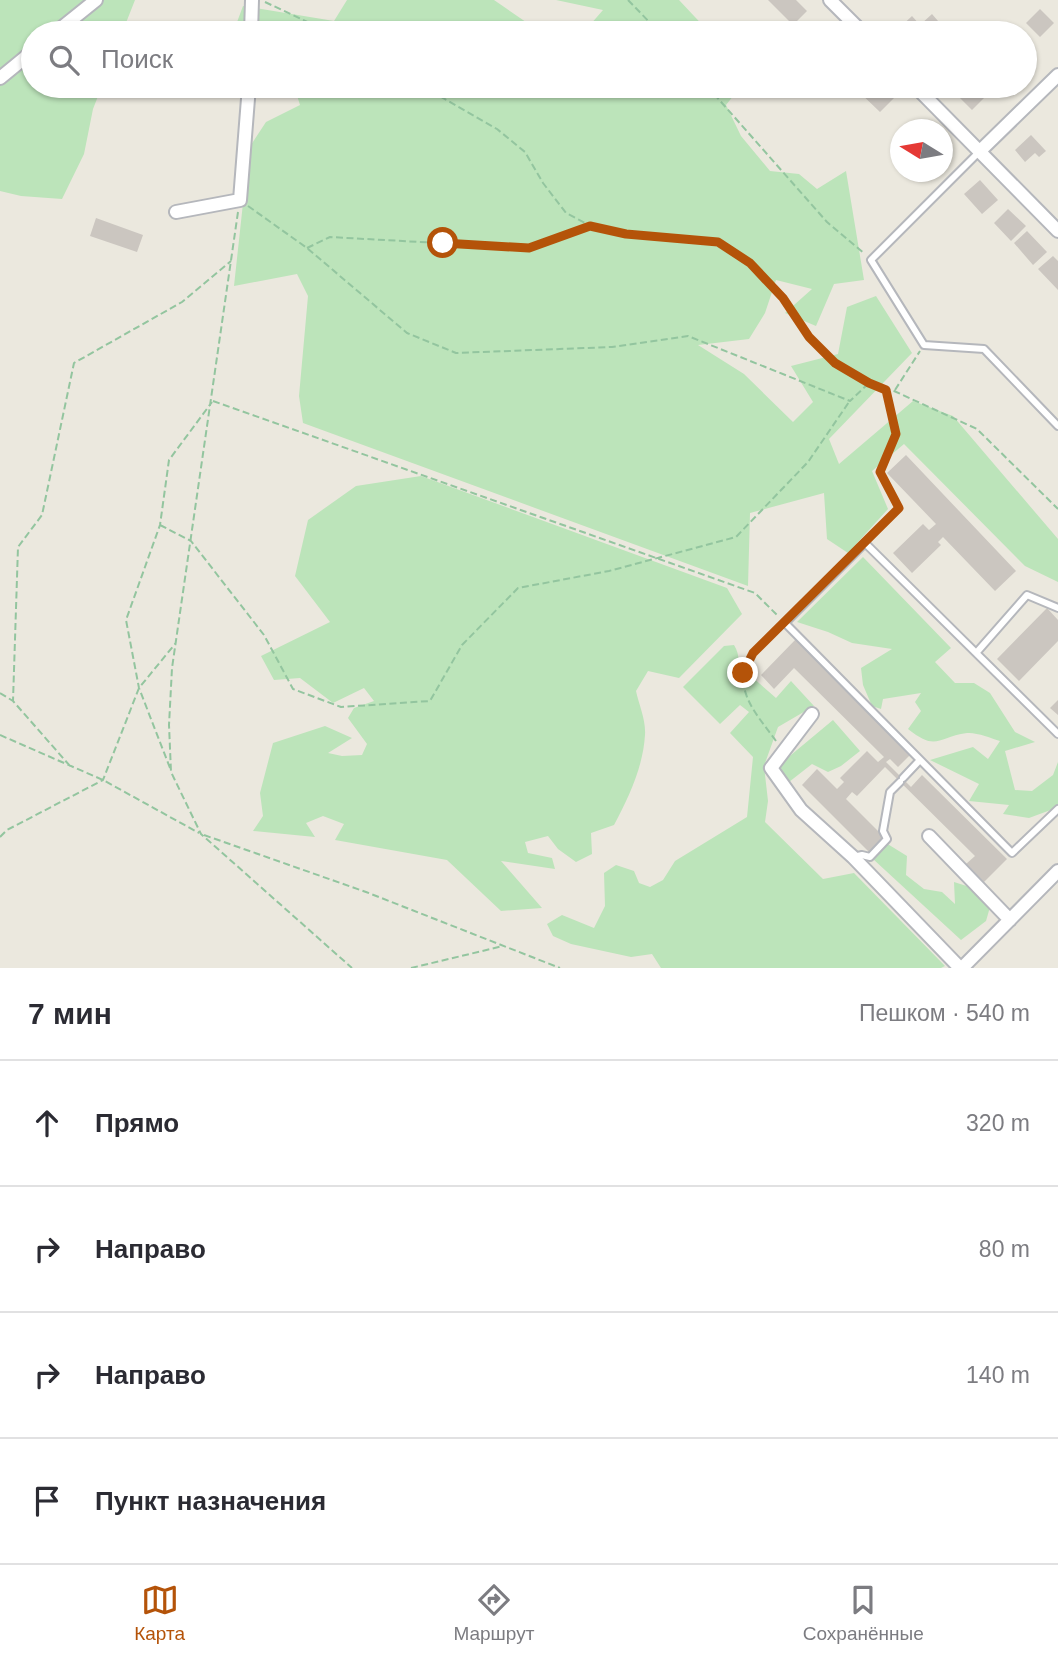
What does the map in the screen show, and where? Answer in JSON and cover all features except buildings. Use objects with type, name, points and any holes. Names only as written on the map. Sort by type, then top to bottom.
[{"type":"street","points":[[70,21],[96,0]]},
{"type":"street","points":[[251,21],[252,0]]},
{"type":"street","points":[[830,0],[851,21]]},
{"type":"street","points":[[0,78],[21,61]]},
{"type":"street","points":[[1037,95],[1058,75]]},
{"type":"street","points":[[176,212],[240,200],[248,98]]},
{"type":"street","points":[[927,98],[1058,231]]},
{"type":"street","points":[[980,151],[1034,98]]},
{"type":"street","points":[[812,714],[771,768],[801,810],[853,857],[961,968],[1058,871]]},
{"type":"street","points":[[929,836],[1010,920]]},
{"type":"lane","points":[[980,151],[872,260],[924,345],[984,349],[1058,426]]},
{"type":"lane","points":[[1058,734],[865,543],[785,623],[1012,853],[1058,809]]},
{"type":"lane","points":[[977,652],[1027,595],[1058,608]]},
{"type":"lane","points":[[853,857],[870,857],[887,839],[883,831],[890,792],[920,760]]},
{"type":"path","points":[[260,0],[305,21]]},
{"type":"path","points":[[628,0],[648,21]]},
{"type":"path","points":[[443,98],[497,129],[525,152],[543,183],[566,213],[590,226],[626,234],[718,242],[750,263],[783,298],[809,337],[835,363],[869,383],[894,391],[977,429],[1058,509]]},
{"type":"path","points":[[718,98],[827,222],[872,260]]},
{"type":"path","points":[[172,772],[169,726],[176,643],[240,200],[307,248],[407,333],[456,354],[612,347],[688,336],[849,401]]},
{"type":"path","points":[[307,248],[330,237],[529,248],[590,226]]},
{"type":"path","points":[[13,701],[18,547],[42,515],[74,363],[182,302],[232,260]]},
{"type":"path","points":[[894,391],[924,345]]},
{"type":"path","points":[[160,525],[191,541],[264,635],[293,690],[341,707],[429,701],[462,645],[518,587],[609,571],[736,537],[808,462],[849,401],[869,383]]},
{"type":"path","points":[[865,543],[899,508],[880,472],[896,434],[886,390]]},
{"type":"path","points":[[212,400],[169,460],[160,525],[126,620],[139,688],[172,772],[201,834],[352,968]]},
{"type":"path","points":[[212,400],[755,593],[785,623],[753,653],[743,673],[743,693],[783,751]]},
{"type":"path","points":[[0,837],[7,830],[103,780],[139,688],[176,643]]},
{"type":"path","points":[[0,693],[13,701],[70,766]]},
{"type":"path","points":[[0,735],[103,780],[201,834],[366,892],[560,968]]},
{"type":"path","points":[[411,968],[504,946]]},
{"type":"green space","points":[[0,0],[135,0],[127,21],[21,21],[21,98],[97,98],[84,154],[62,199],[21,196],[0,191]]},
{"type":"green space","points":[[347,0],[494,0],[525,21],[334,21]]},
{"type":"green space","points":[[556,0],[679,0],[699,21],[593,21],[603,10]]},
{"type":"green space","points":[[243,6],[334,21],[237,21]]},
{"type":"green space","points":[[298,98],[732,98],[726,105],[741,136],[770,171],[799,174],[817,189],[846,171],[864,280],[834,284],[816,326],[785,313],[812,289],[776,280],[765,313],[749,339],[698,345],[744,374],[793,422],[813,402],[791,366],[838,354],[847,307],[876,296],[912,353],[829,439],[839,464],[913,401],[953,416],[1058,539],[1058,582],[1025,566],[904,444],[872,471],[888,509],[848,553],[827,539],[824,493],[750,513],[748,586],[303,423],[299,396],[308,296],[297,274],[234,286],[249,148],[266,122],[300,105]]},
{"type":"green space","points":[[421,476],[727,588],[742,614],[679,678],[648,671],[636,691],[645,729],[638,770],[614,825],[591,833],[592,854],[576,862],[558,849],[548,836],[525,842],[528,853],[552,858],[555,869],[501,861],[542,908],[501,911],[447,860],[335,840],[344,824],[323,816],[306,823],[315,837],[253,831],[263,816],[260,793],[273,743],[325,726],[352,738],[328,753],[342,756],[362,755],[367,744],[348,718],[354,708],[374,701],[364,688],[333,703],[300,678],[274,680],[261,656],[330,622],[295,576],[308,520],[356,486]]},
{"type":"green space","points":[[863,557],[951,648],[935,662],[955,683],[974,683],[990,693],[1015,732],[1035,742],[1005,751],[1015,790],[1032,791],[1053,775],[1058,762],[1056,808],[1029,818],[1003,814],[1009,805],[969,801],[979,784],[930,760],[973,747],[988,759],[1000,741],[971,733],[937,741],[918,736],[908,729],[921,711],[915,702],[921,693],[883,699],[881,709],[872,706],[863,685],[861,668],[892,649],[852,643],[797,622]]},
{"type":"green space","points":[[734,645],[739,659],[737,673],[744,679],[751,676],[776,698],[791,681],[814,706],[778,727],[764,766],[768,801],[765,822],[823,879],[854,873],[945,966],[661,968],[652,954],[631,957],[571,944],[553,936],[547,924],[562,915],[594,928],[605,906],[604,873],[616,865],[634,871],[639,883],[650,887],[663,880],[675,861],[747,817],[753,757],[730,733],[749,712],[740,705],[720,724],[683,687],[724,646]]},
{"type":"green space","points":[[833,720],[860,751],[841,766],[828,772],[812,764],[789,782],[779,765]]},
{"type":"green space","points":[[886,843],[907,856],[906,875],[924,889],[942,892],[955,904],[954,882],[976,889],[990,907],[986,921],[961,940],[873,859]]},
{"type":"route","points":[[443,243],[529,248],[590,226],[626,234],[674,236],[718,242],[750,263],[783,298],[809,337],[835,363],[886,390],[896,434],[880,472],[899,508],[753,653],[743,673]]}]
